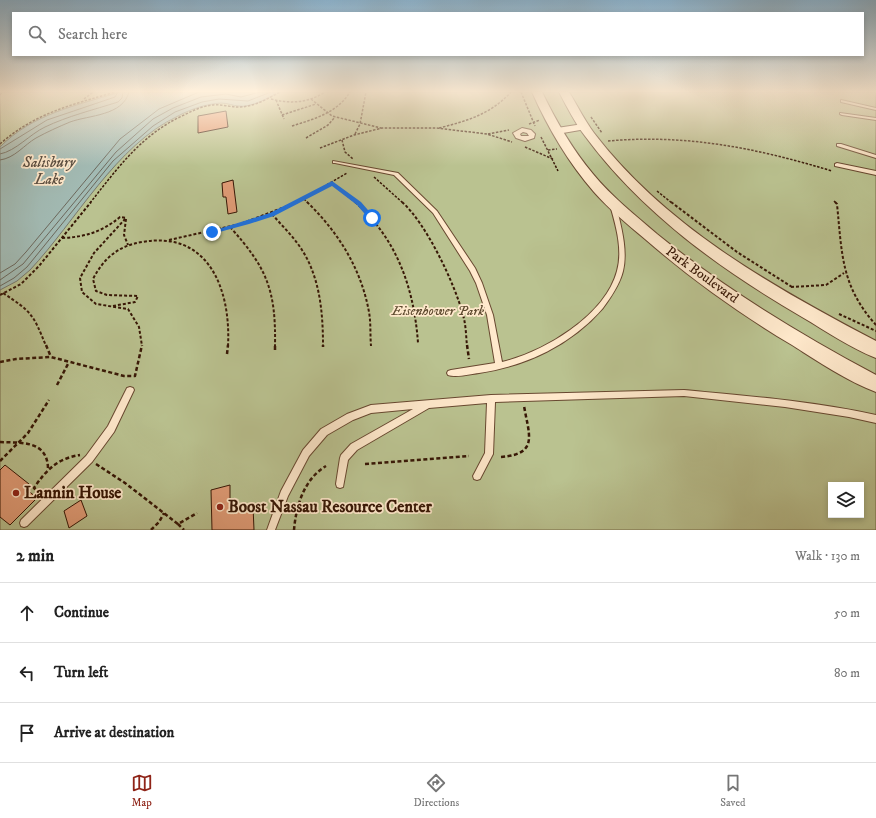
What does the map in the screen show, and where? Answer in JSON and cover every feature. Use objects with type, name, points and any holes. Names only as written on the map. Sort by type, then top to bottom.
[{"type":"street","name":"Park Boulevard","points":[[548,117],[567,148],[600,190],[666,250],[731,298],[820,354],[876,384]]},
{"type":"street","name":"Park Boulevard","points":[[583,117],[638,190],[686,232],[750,277],[830,326],[876,350]]},
{"type":"street","points":[[557,131],[587,122]]},
{"type":"lane","points":[[861,117],[876,119]]},
{"type":"lane","points":[[839,145],[876,157]]},
{"type":"lane","points":[[335,162],[396,174],[435,212],[473,270],[479,283],[490,315],[499,365]]},
{"type":"lane","points":[[837,165],[876,173]]},
{"type":"lane","points":[[451,373],[499,365],[526,358],[576,331],[604,303],[620,271],[621,236],[612,202]]},
{"type":"lane","points":[[24,523],[89,459],[111,429],[130,390]]},
{"type":"lane","points":[[271,530],[284,494],[306,453],[324,432],[350,417],[371,410],[430,403],[491,399],[684,393],[785,403],[849,413],[876,420]]},
{"type":"lane","points":[[477,476],[489,454],[491,399]]},
{"type":"lane","points":[[340,484],[344,458],[354,446],[430,403]]},
{"type":"path","points":[[0,144],[12,133],[41,117]]},
{"type":"path","points":[[1,294],[21,284],[62,238],[128,155],[146,138],[165,124],[181,117]]},
{"type":"path","points":[[292,126],[317,117]]},
{"type":"path","points":[[306,138],[328,125],[335,117],[382,128],[436,128],[488,134],[516,144]]},
{"type":"path","points":[[354,135],[360,124],[361,117]]},
{"type":"path","points":[[436,128],[455,124],[474,117]]},
{"type":"path","points":[[587,122],[602,142],[613,146]]},
{"type":"path","points":[[452,130],[455,124]]},
{"type":"path","points":[[320,148],[354,135],[382,128]]},
{"type":"path","points":[[602,142],[641,137],[703,140],[787,157],[836,172]]},
{"type":"path","points":[[342,140],[345,152],[408,207],[422,226],[454,289],[463,315],[469,359]]},
{"type":"path","points":[[524,146],[553,159]]},
{"type":"path","points":[[548,150],[567,148]]},
{"type":"path","points":[[108,306],[136,302],[138,299],[138,296],[134,295],[116,297],[103,295],[96,291],[93,279],[99,265],[113,252],[128,245],[146,241],[168,240],[230,227],[272,214],[304,199],[347,173]]},
{"type":"path","points":[[332,183],[359,204],[372,218],[388,241],[398,260],[412,294],[418,343]]},
{"type":"path","points":[[653,187],[693,221],[737,252],[798,291]]},
{"type":"path","points":[[304,199],[335,230],[351,257],[362,283],[369,312],[371,346]]},
{"type":"path","points":[[834,201],[837,204],[844,274],[851,292],[866,316],[876,325]]},
{"type":"path","points":[[272,214],[306,256],[315,280],[323,315],[323,347]]},
{"type":"path","points":[[62,238],[90,236],[107,228],[120,217],[126,218]]},
{"type":"path","points":[[126,218],[124,235],[128,245]]},
{"type":"path","points":[[0,362],[16,359],[51,357],[124,376],[135,376],[141,358],[143,338],[138,322],[128,309],[96,304],[82,292],[80,278],[94,253],[126,218]]},
{"type":"path","points":[[230,227],[254,254],[267,276],[276,321],[275,350]]},
{"type":"path","points":[[168,240],[185,245],[212,270],[220,285],[227,304],[229,328],[227,354]]},
{"type":"path","points":[[791,287],[826,285],[844,274]]},
{"type":"path","points":[[1,294],[26,308],[35,318],[51,357]]},
{"type":"path","points":[[832,310],[876,331]]},
{"type":"path","points":[[57,385],[69,362]]},
{"type":"path","points":[[0,461],[20,442],[41,415],[49,400]]},
{"type":"path","points":[[501,457],[515,457],[524,454],[528,447],[524,405]]},
{"type":"path","points":[[0,442],[20,442],[37,446],[44,450],[49,460],[48,469]]},
{"type":"path","points":[[46,500],[34,488],[48,469],[57,461],[69,456],[80,455],[89,459],[125,483],[184,530]]},
{"type":"path","points":[[365,464],[470,456]]},
{"type":"path","points":[[294,530],[294,520],[309,483],[320,469],[326,466]]},
{"type":"path","points":[[152,530],[164,513]]},
{"type":"path","points":[[178,524],[197,513]]},
{"type":"green space","name":"Eisenhower Park","points":[[0,117],[876,117],[876,530],[0,530]]},
{"type":"water","name":"Salisbury Lake","points":[[46,117],[177,117],[156,129],[135,145],[98,186],[47,251],[30,270],[17,281],[0,290],[0,147],[26,126]]},
{"type":"building","points":[[198,117],[227,117],[228,127],[198,133]]},
{"type":"building","points":[[233,180],[237,212],[228,214],[226,197],[223,197],[222,183]]},
{"type":"building","name":"Lannin House","points":[[5,465],[29,484],[25,488],[37,498],[10,525],[0,517],[0,470]]},
{"type":"building","name":"Boost Nassau Resource Center","points":[[230,485],[230,513],[253,506],[254,530],[212,530],[211,490]]},
{"type":"building","points":[[81,500],[87,516],[69,528],[64,511]]},
{"type":"place","name":"Lannin House","points":[[16,493]]},
{"type":"place","name":"Boost Nassau Resource Center","points":[[220,507]]},
{"type":"route","points":[[212,232],[247,223],[272,214],[296,203],[332,183],[343,190],[359,204],[372,218]]}]
